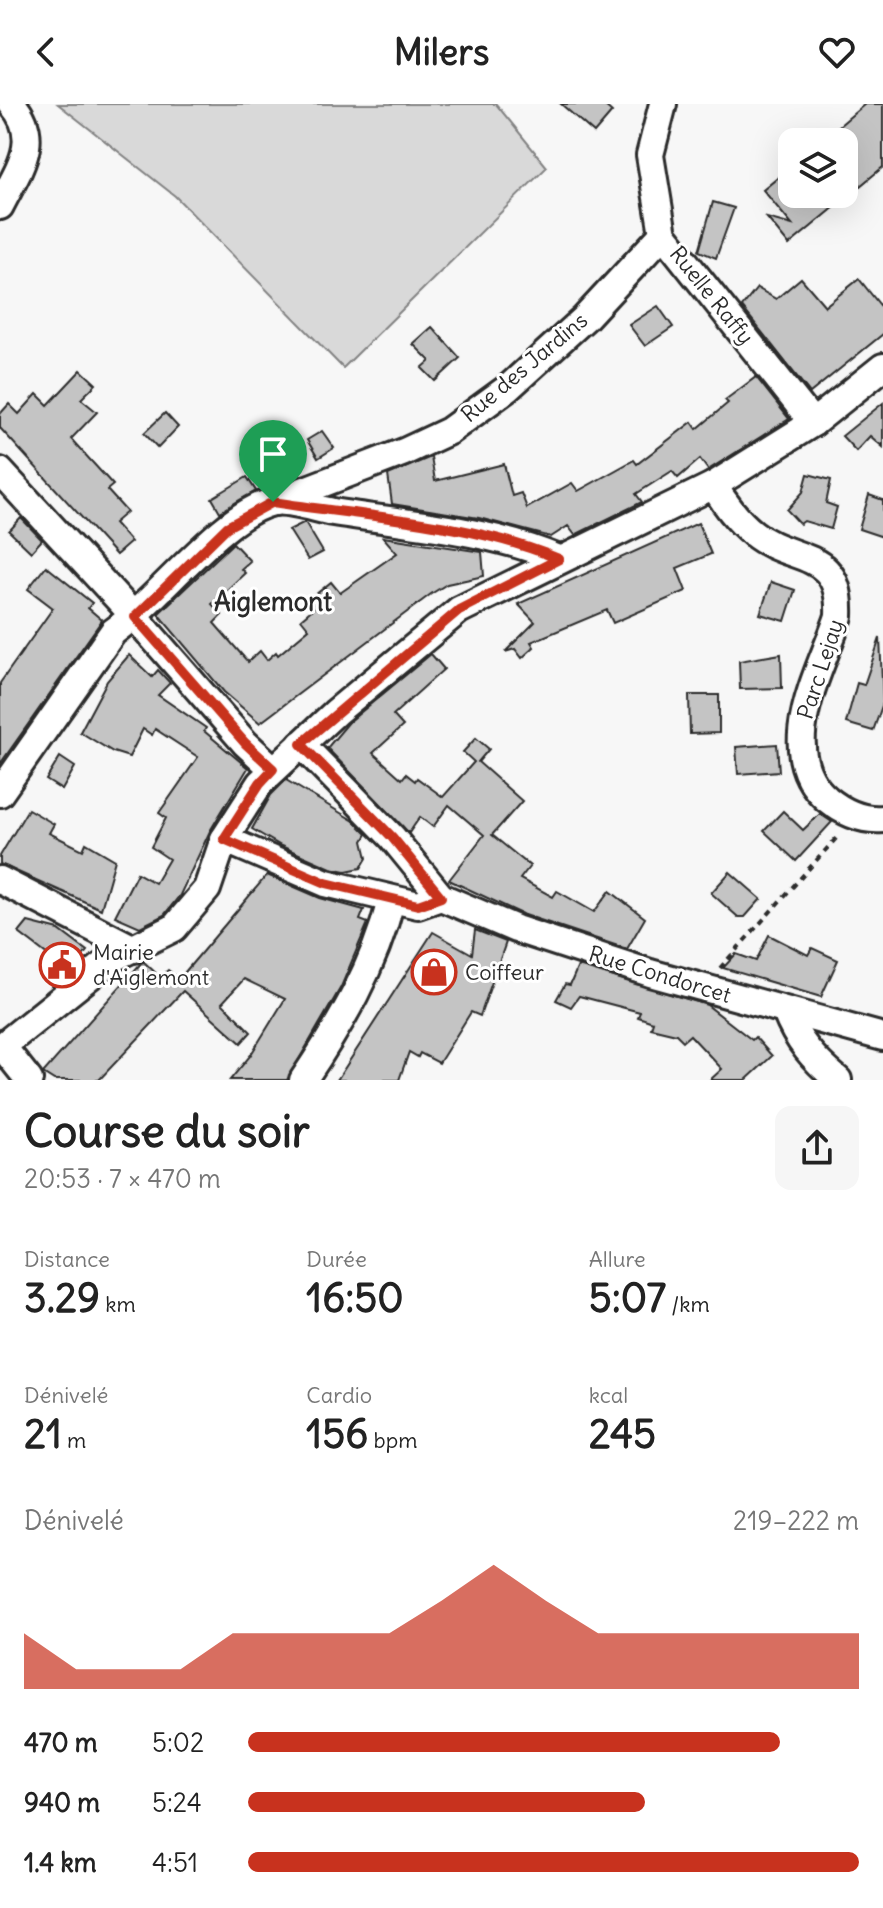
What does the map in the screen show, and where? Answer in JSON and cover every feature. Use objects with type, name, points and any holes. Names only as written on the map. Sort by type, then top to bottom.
[{"type":"street","points":[[0,206],[27,150],[27,125],[12,104]]},
{"type":"street","name":"Ruelle Raffy","points":[[663,104],[650,155],[663,234],[813,423]]},
{"type":"street","name":"Rue des Jardins","points":[[0,793],[80,674],[113,632],[135,617],[227,527],[273,502],[449,431],[508,388],[585,318],[663,234]]},
{"type":"street","points":[[29,1080],[1,1047],[111,959],[174,928],[207,889],[224,839],[260,783],[301,744],[459,610],[714,485],[813,423],[883,367]]},
{"type":"street","points":[[0,471],[11,493],[135,617],[245,743],[273,769]]},
{"type":"street","name":"Parc Lejay","points":[[714,485],[720,497],[755,535],[811,558],[825,568],[833,581],[840,601],[839,616],[801,729],[804,770],[816,790],[836,806],[856,816],[883,819]]},
{"type":"street","points":[[273,502],[455,531],[526,546],[559,559]]},
{"type":"street","name":"Rue Condorcet","points":[[301,744],[392,837],[441,897],[516,929],[704,988],[883,1037]]},
{"type":"street","points":[[224,839],[326,883],[391,901],[418,905],[441,897]]},
{"type":"street","points":[[0,880],[134,949]]},
{"type":"street","points":[[303,1080],[340,1026],[381,940],[391,901]]},
{"type":"street","points":[[786,1012],[793,1031],[814,1060],[838,1080]]},
{"type":"path","points":[[704,988],[856,816]]},
{"type":"shaded area","points":[[58,104],[496,104],[547,167],[343,368],[175,196]]},
{"type":"building","points":[[561,104],[603,104],[612,112],[594,133]]},
{"type":"building","points":[[865,104],[883,104],[883,167],[858,188],[858,128],[837,128]]},
{"type":"building","points":[[778,178],[778,208],[834,208],[789,245],[767,218],[792,225],[763,190]]},
{"type":"building","points":[[713,202],[734,208],[716,258],[699,251]]},
{"type":"building","points":[[801,278],[825,306],[859,279],[883,309],[883,334],[810,393],[742,307],[757,288],[776,299]]},
{"type":"building","points":[[658,306],[673,327],[645,346],[629,325]]},
{"type":"building","points":[[432,327],[460,358],[435,381],[422,368],[430,361],[413,344]]},
{"type":"building","points":[[81,370],[96,384],[81,399],[97,412],[71,439],[113,485],[107,490],[127,512],[114,523],[131,542],[116,555],[0,428],[0,414],[9,404],[19,414],[37,394],[48,405]]},
{"type":"building","points":[[756,377],[789,419],[708,470],[700,459],[678,478],[672,471],[636,494],[642,502],[575,535],[568,526],[551,537],[479,518],[392,504],[388,475],[431,457],[435,481],[504,464],[512,496],[521,493],[527,508],[572,483],[578,491],[634,460],[637,464],[692,422],[697,429],[728,403],[725,400]]},
{"type":"building","points":[[883,403],[883,447],[870,436],[856,451],[842,436]]},
{"type":"building","points":[[165,413],[178,427],[158,448],[144,433]]},
{"type":"building","points":[[322,431],[334,448],[318,458],[307,440]]},
{"type":"building","points":[[808,474],[831,480],[826,503],[837,507],[831,529],[804,521],[800,524],[787,510],[803,492]]},
{"type":"building","points":[[247,477],[256,491],[220,512],[212,498]]},
{"type":"building","points":[[869,495],[883,500],[883,537],[859,529]]},
{"type":"building","points":[[21,518],[42,540],[31,552],[9,531]]},
{"type":"building","points":[[305,522],[323,552],[308,560],[289,530]]},
{"type":"building","points":[[698,523],[711,554],[677,568],[686,591],[613,623],[607,610],[531,642],[534,647],[522,658],[515,649],[505,652],[535,622],[518,604]]},
{"type":"building","points":[[383,537],[482,552],[484,576],[447,584],[431,594],[260,723],[224,692],[158,614],[233,543],[250,561],[241,569],[245,573],[212,604],[222,615],[214,623],[248,662],[260,651],[267,660],[276,652],[278,655],[309,629],[301,619],[315,607],[309,600],[331,582],[340,593],[397,553]]},
{"type":"building","points":[[46,566],[92,603],[88,608],[102,620],[0,764],[0,683],[53,608],[28,589]]},
{"type":"building","points":[[771,582],[795,590],[785,621],[760,614]]},
{"type":"building","points":[[880,638],[883,703],[873,731],[846,723],[857,683],[864,685]]},
{"type":"building","points":[[431,654],[444,669],[393,715],[403,726],[373,753],[402,779],[406,774],[415,781],[417,778],[443,797],[474,762],[463,752],[476,738],[489,749],[478,762],[522,801],[492,835],[530,866],[520,879],[553,897],[557,891],[594,912],[610,891],[645,918],[627,949],[522,914],[449,880],[484,835],[449,805],[433,827],[420,817],[409,833],[327,748],[349,722]]},
{"type":"building","points":[[781,654],[782,688],[740,689],[739,661]]},
{"type":"building","points":[[129,655],[152,677],[158,670],[170,683],[158,695],[206,728],[204,731],[248,768],[210,831],[180,895],[164,915],[140,927],[115,916],[137,873],[155,883],[169,859],[151,847],[166,818],[159,813],[198,757],[155,729],[152,735],[143,729],[129,757],[113,752],[80,732],[107,681]]},
{"type":"building","points":[[689,695],[719,695],[719,733],[690,734]]},
{"type":"building","points":[[777,744],[779,771],[738,774],[736,747]]},
{"type":"building","points":[[60,757],[75,767],[62,790],[46,780]]},
{"type":"building","points":[[286,780],[354,821],[367,834],[363,841],[367,858],[361,868],[346,871],[331,868],[281,846],[252,829],[271,795]]},
{"type":"building","points":[[28,809],[54,824],[49,833],[83,850],[86,843],[115,860],[101,909],[0,864],[0,856]]},
{"type":"building","points":[[783,811],[803,830],[820,814],[832,822],[796,861],[764,831]]},
{"type":"building","points":[[730,872],[761,899],[745,917],[738,917],[711,893]]},
{"type":"building","points":[[267,875],[320,898],[364,910],[360,920],[368,923],[341,987],[287,1080],[230,1080],[250,1056],[285,999],[244,979],[222,1003],[251,1032],[241,1043],[183,991],[99,1080],[54,1080],[43,1073],[141,963],[144,962],[160,977],[168,970],[179,979]]},
{"type":"building","name":"Mairie d'Aiglemont","points":[[28,922],[59,930],[87,951],[72,970],[52,986],[43,973],[53,959],[19,933]]},
{"type":"building","points":[[475,930],[506,942],[480,1016],[471,1012],[439,1063],[420,1053],[418,1057],[409,1052],[399,1080],[337,1080],[433,932],[472,954]]},
{"type":"building","points":[[769,935],[808,955],[812,948],[838,960],[821,997],[723,968],[736,954],[756,961]]},
{"type":"building","points":[[578,966],[707,1005],[752,1040],[755,1037],[772,1056],[746,1080],[710,1080],[722,1069],[690,1035],[683,1041],[676,1034],[651,1028],[653,1022],[638,1017],[640,1012],[579,996],[571,1007],[556,1000],[565,984],[570,985]]},
{"type":"place","name":"Mairie d'Aiglemont","points":[[62,965]]},
{"type":"place","name":"Coiffeur","points":[[434,972]]},
{"type":"district","name":"Aiglemont","points":[[273,601]]},
{"type":"route","points":[[273,502],[455,531],[526,546],[559,559],[459,610],[301,744],[392,837],[441,897],[418,905],[391,901],[326,883],[224,839],[260,783],[273,769],[245,743],[135,617],[227,527],[273,502]]}]
